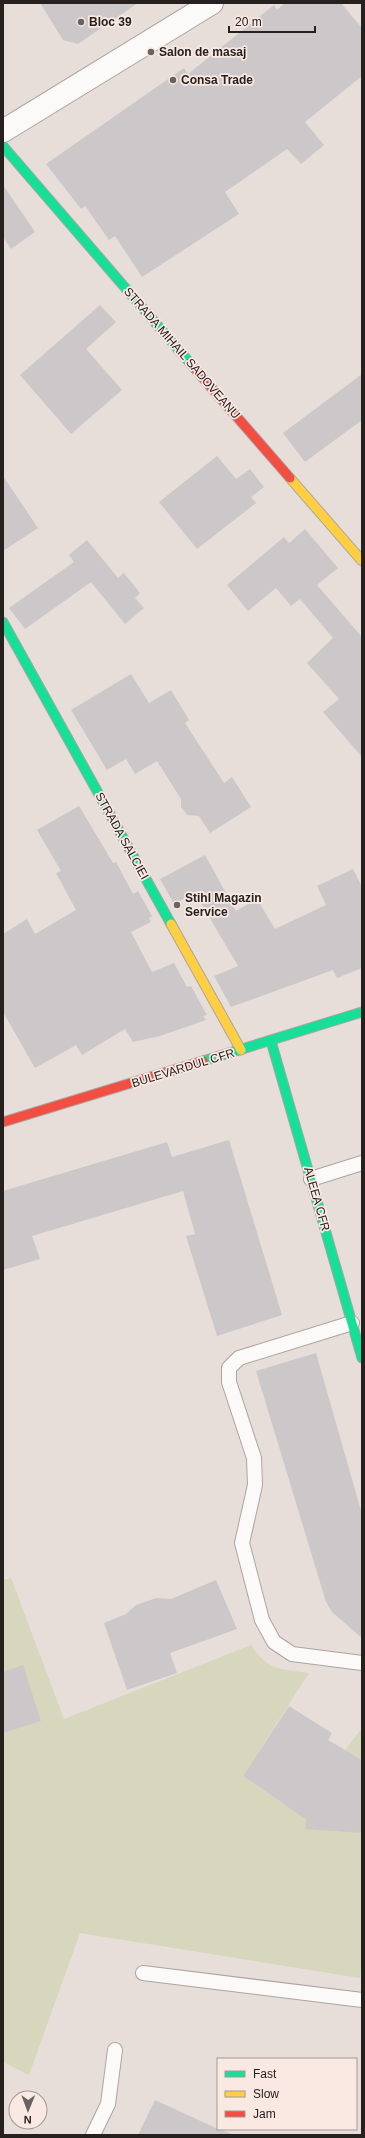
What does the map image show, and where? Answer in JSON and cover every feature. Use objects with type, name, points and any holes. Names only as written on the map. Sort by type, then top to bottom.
[{"type":"street","points":[[3,132],[212,3]]},
{"type":"street","name":"STRADA MIHAIL SADOVEANU","points":[[3,146],[362,561]]},
{"type":"street","name":"STRADA SALCIEI","points":[[3,622],[242,1050]]},
{"type":"street","name":"BULEVARDUL CFR","points":[[3,1122],[362,1012]]},
{"type":"street","name":"ALEEA CFR","points":[[271,1041],[362,1358]]},
{"type":"lane","points":[[311,1179],[362,1163]]},
{"type":"lane","points":[[352,1323],[239,1358],[229,1368],[229,1382],[254,1458],[255,1485],[242,1543],[262,1620],[274,1642],[292,1654],[362,1663]]},
{"type":"lane","points":[[142,1973],[362,2000]]},
{"type":"lane","points":[[93,2135],[108,2104],[115,2050]]},
{"type":"green space","points":[[11,1578],[64,1719],[251,1645],[257,1654],[269,1664],[282,1669],[309,1673],[243,1776],[285,1805],[362,1833],[362,1958],[360,1978],[80,1933],[29,2075],[3,2062],[3,1580]]},
{"type":"green space","points":[[362,1728],[362,1760],[345,1750]]},
{"type":"building","name":"Bloc 39","points":[[40,3],[138,3],[78,44],[63,40]]},
{"type":"building","points":[[285,3],[341,3],[362,28],[362,76],[305,122],[324,145],[301,164],[287,149],[225,192],[239,214],[142,277],[115,236],[109,240],[85,206],[81,209],[46,164],[184,68],[188,74],[274,5],[277,10]]},
{"type":"building","points":[[3,185],[35,232],[11,249],[3,237]]},
{"type":"building","points":[[100,305],[116,322],[86,349],[122,390],[71,434],[20,375]]},
{"type":"building","points":[[362,374],[362,420],[305,462],[283,433]]},
{"type":"building","points":[[217,456],[236,479],[250,469],[264,487],[251,497],[256,503],[197,549],[159,502]]},
{"type":"building","points":[[3,476],[38,528],[3,551]]},
{"type":"building","points":[[305,529],[338,568],[317,585],[362,637],[362,757],[323,712],[339,699],[307,663],[333,638],[300,599],[291,606],[276,588],[248,611],[227,585],[284,537],[289,543]]},
{"type":"building","points":[[87,540],[118,578],[124,573],[140,593],[135,598],[144,608],[125,624],[91,582],[25,629],[9,608],[74,562],[69,555]]},
{"type":"building","points":[[131,674],[149,703],[171,690],[189,720],[185,723],[224,783],[232,777],[251,807],[210,833],[199,816],[187,815],[181,807],[181,799],[157,761],[135,774],[126,759],[107,770],[71,710]]},
{"type":"building","points":[[79,806],[113,863],[116,862],[133,894],[138,891],[152,916],[149,918],[151,922],[131,932],[152,972],[174,963],[187,987],[191,986],[207,1015],[203,1016],[206,1020],[160,1036],[133,1042],[125,1029],[82,1055],[76,1045],[35,1068],[3,1012],[3,934],[27,919],[35,934],[76,910],[56,873],[61,871],[37,830]]},
{"type":"building","points":[[205,855],[236,911],[257,899],[275,929],[326,905],[317,886],[353,869],[362,887],[362,968],[337,978],[333,970],[231,1007],[214,976],[238,966],[195,893],[174,904],[160,879]]},
{"type":"building","points":[[229,1140],[282,1315],[217,1336],[186,1236],[195,1234],[183,1191],[32,1236],[40,1259],[3,1270],[3,1191],[167,1142],[172,1157]]},
{"type":"building","points":[[316,1353],[362,1514],[362,1638],[332,1612],[326,1602],[256,1371]]},
{"type":"building","points":[[216,1580],[237,1629],[170,1653],[177,1673],[127,1690],[104,1623],[126,1614],[136,1605],[156,1598],[171,1599]]},
{"type":"building","points":[[23,1665],[41,1721],[3,1733],[3,1672]]},
{"type":"building","points":[[289,1706],[332,1733],[328,1740],[362,1760],[362,1833],[305,1829],[307,1820],[243,1776]]},
{"type":"building","points":[[155,2100],[217,2129],[217,2130],[235,2135],[138,2135]]},
{"type":"traffic: fast","points":[[3,146],[190,363]]},
{"type":"traffic: fast","points":[[3,622],[171,924]]},
{"type":"traffic: fast","points":[[203,1061],[362,1012]]},
{"type":"traffic: fast","points":[[271,1041],[362,1358]]},
{"type":"traffic: slow","points":[[290,478],[362,561]]},
{"type":"traffic: slow","points":[[171,924],[241,1050]]},
{"type":"traffic: jam","points":[[190,363],[290,478]]},
{"type":"traffic: jam","points":[[3,1122],[203,1061]]},
{"type":"place","name":"Bloc 39","points":[[81,22]]},
{"type":"place","name":"Salon de masaj","points":[[151,52]]},
{"type":"place","name":"Consa Trade","points":[[173,80]]},
{"type":"place","name":"Stihl Magazin Service","points":[[177,905]]}]
